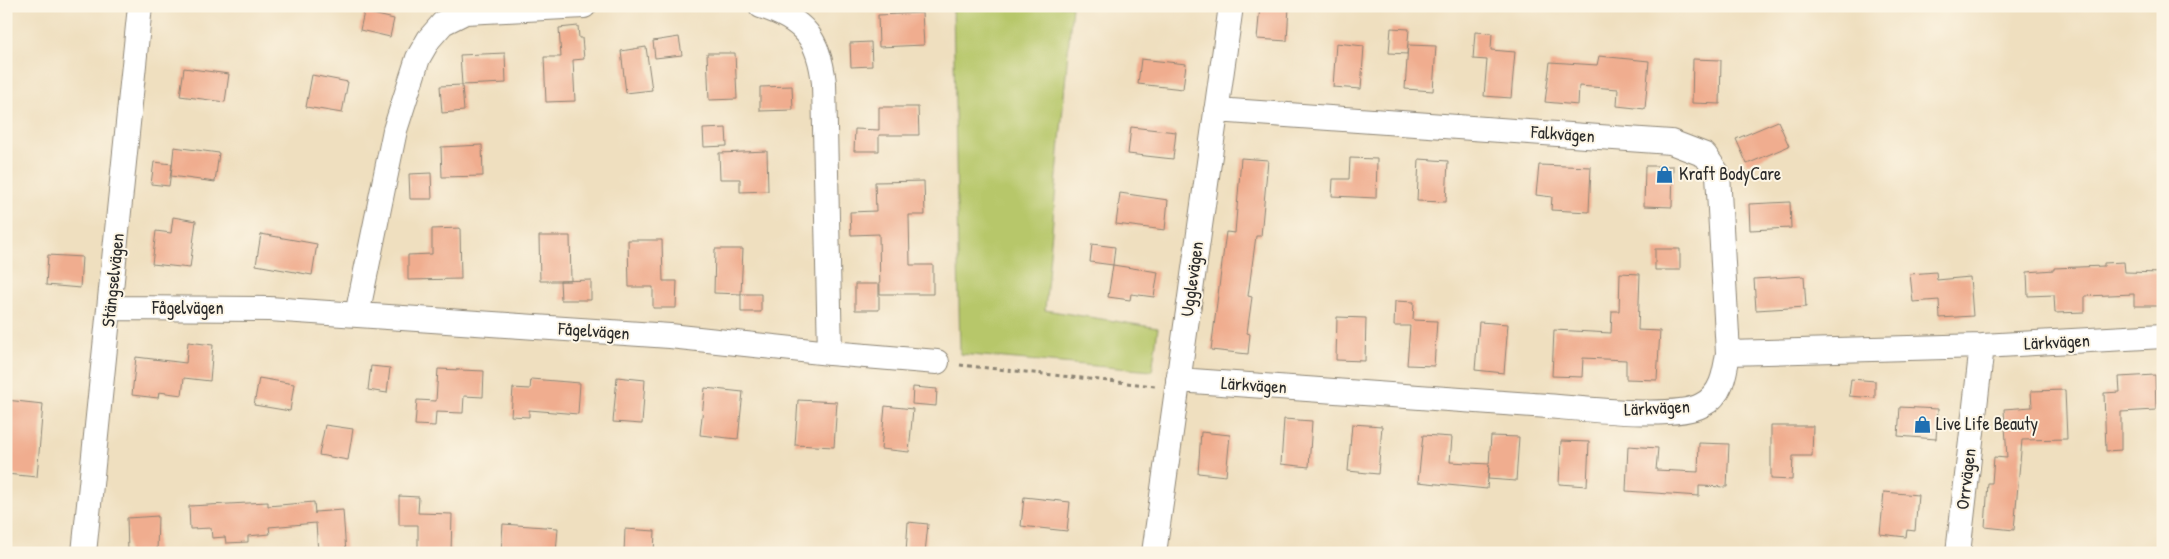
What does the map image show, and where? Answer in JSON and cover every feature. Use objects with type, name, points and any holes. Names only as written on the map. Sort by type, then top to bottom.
[{"type":"street","name":"Stängselvägen","points":[[84,553],[140,6]]},
{"type":"street","points":[[357,315],[395,130],[418,58],[429,38],[443,23],[465,12],[584,6]]},
{"type":"street","points":[[761,6],[782,13],[801,25],[821,59],[824,83],[830,353]]},
{"type":"street","name":"Ugglevägen","points":[[1154,553],[1231,6]]},
{"type":"street","name":"Falkvägen","points":[[1216,110],[1652,141],[1685,146],[1704,155],[1718,174],[1728,354]]},
{"type":"street","name":"Fågelvägen","points":[[110,308],[269,309],[670,336],[937,362]]},
{"type":"street","name":"Lärkvägen","points":[[1177,384],[1601,410],[1685,411],[1702,405],[1714,397],[1721,386],[1728,354],[1982,346],[2163,336]]},
{"type":"street","name":"Orrvägen","points":[[1958,553],[1982,346]]},
{"type":"path","points":[[937,362],[1177,384]]},
{"type":"green space","points":[[953,6],[1072,6],[1045,310],[1158,328],[1152,371],[960,354]]},
{"type":"building","points":[[1260,6],[1289,6],[1287,41],[1257,39]]},
{"type":"building","points":[[364,12],[394,19],[390,37],[360,30]]},
{"type":"building","points":[[922,13],[924,45],[879,47],[878,15]]},
{"type":"building","points":[[578,26],[579,38],[582,38],[584,59],[573,60],[575,101],[546,102],[544,57],[561,57],[559,28]]},
{"type":"building","points":[[1391,28],[1409,29],[1407,54],[1389,53]]},
{"type":"building","points":[[1475,32],[1492,33],[1491,50],[1515,52],[1511,98],[1484,96],[1487,60],[1473,59]]},
{"type":"building","points":[[679,37],[682,55],[655,58],[653,41]]},
{"type":"building","points":[[871,42],[872,66],[851,67],[850,43]]},
{"type":"building","points":[[1336,43],[1364,46],[1361,89],[1333,87]]},
{"type":"building","points":[[1408,45],[1436,46],[1433,91],[1405,89]]},
{"type":"building","points":[[646,47],[652,90],[626,93],[621,51]]},
{"type":"building","points":[[505,53],[506,83],[462,85],[460,55]]},
{"type":"building","points":[[707,53],[735,53],[737,99],[709,100]]},
{"type":"building","points":[[1599,56],[1649,61],[1645,109],[1617,106],[1618,89],[1579,86],[1578,105],[1545,102],[1550,62],[1597,65]]},
{"type":"building","points":[[1141,59],[1186,64],[1183,89],[1138,84]]},
{"type":"building","points":[[1693,59],[1721,60],[1720,104],[1692,103]]},
{"type":"building","points":[[184,68],[229,74],[225,102],[180,96]]},
{"type":"building","points":[[312,75],[348,82],[342,113],[306,107]]},
{"type":"building","points":[[462,85],[464,111],[442,113],[440,86]]},
{"type":"building","points":[[792,86],[793,110],[760,111],[760,87]]},
{"type":"building","points":[[879,107],[918,107],[919,135],[879,135],[879,151],[854,151],[855,129],[879,130]]},
{"type":"building","points":[[1778,121],[1789,146],[1747,164],[1736,139]]},
{"type":"building","points":[[1131,127],[1176,132],[1173,159],[1128,154]]},
{"type":"building","points":[[726,128],[727,146],[704,147],[703,129]]},
{"type":"building","points":[[482,145],[483,176],[442,177],[441,147]]},
{"type":"building","points":[[174,147],[219,153],[215,182],[171,176]]},
{"type":"building","points":[[767,151],[768,191],[740,192],[740,179],[720,179],[719,153]]},
{"type":"building","points":[[1241,158],[1268,160],[1261,236],[1256,236],[1248,296],[1252,297],[1247,333],[1250,334],[1248,354],[1211,350],[1226,232],[1235,233]]},
{"type":"building","points":[[1350,158],[1377,159],[1376,198],[1332,196],[1333,179],[1349,179]]},
{"type":"building","points":[[1419,159],[1448,161],[1446,202],[1417,201]]},
{"type":"building","points":[[154,162],[172,164],[169,186],[151,184]]},
{"type":"building","points":[[1539,165],[1591,167],[1589,212],[1551,210],[1552,197],[1536,195]]},
{"type":"building","points":[[1645,166],[1673,166],[1672,207],[1644,206]]},
{"type":"building","points":[[431,173],[432,199],[410,199],[409,174]]},
{"type":"building","points":[[924,181],[925,215],[909,215],[910,265],[933,265],[933,294],[880,294],[879,234],[851,235],[850,212],[876,211],[875,182]]},
{"type":"building","points":[[1120,193],[1168,200],[1165,230],[1116,224]]},
{"type":"building","points":[[1790,202],[1791,228],[1750,230],[1749,204]]},
{"type":"building","points":[[173,217],[196,221],[190,268],[152,264],[156,231],[171,233]]},
{"type":"building","points":[[460,228],[461,279],[408,280],[408,255],[432,254],[432,229]]},
{"type":"building","points":[[261,234],[317,244],[312,275],[256,265]]},
{"type":"building","points":[[539,236],[570,236],[571,281],[540,281]]},
{"type":"building","points":[[628,240],[662,240],[663,281],[677,281],[676,308],[653,308],[653,287],[629,287]]},
{"type":"building","points":[[1092,244],[1115,247],[1113,265],[1090,262]]},
{"type":"building","points":[[715,249],[743,249],[741,294],[714,293]]},
{"type":"building","points":[[1655,249],[1680,249],[1680,270],[1655,270]]},
{"type":"building","points":[[48,255],[82,257],[80,288],[46,285]]},
{"type":"building","points":[[2124,262],[2125,272],[2163,273],[2163,306],[2134,306],[2134,294],[2085,296],[2085,312],[2055,313],[2054,295],[2028,296],[2027,272],[2054,270],[2054,268],[2104,266],[2104,263]]},
{"type":"building","points":[[1113,265],[1158,272],[1154,297],[1131,294],[1130,300],[1108,297]]},
{"type":"building","points":[[1936,272],[1937,280],[1970,277],[1973,316],[1940,318],[1939,300],[1913,302],[1910,274]]},
{"type":"building","points":[[1620,273],[1640,274],[1638,330],[1660,331],[1657,380],[1626,379],[1626,360],[1583,358],[1582,377],[1552,376],[1554,330],[1611,333],[1612,311],[1619,311]]},
{"type":"building","points":[[1804,276],[1806,307],[1756,310],[1754,279]]},
{"type":"building","points":[[591,280],[591,300],[561,300],[560,281]]},
{"type":"building","points":[[855,284],[879,284],[879,310],[855,310]]},
{"type":"building","points":[[741,294],[761,294],[761,312],[741,312]]},
{"type":"building","points":[[1395,301],[1414,302],[1413,320],[1437,321],[1434,366],[1407,365],[1410,326],[1394,326]]},
{"type":"building","points":[[1337,317],[1366,318],[1365,361],[1336,360]]},
{"type":"building","points":[[1479,322],[1508,324],[1504,373],[1475,370]]},
{"type":"building","points":[[188,342],[213,345],[210,381],[184,378],[182,395],[159,392],[158,398],[132,395],[136,357],[186,363]]},
{"type":"building","points":[[371,366],[390,368],[387,393],[368,390]]},
{"type":"building","points":[[438,369],[484,371],[483,397],[464,396],[463,413],[436,412],[435,426],[415,425],[417,400],[436,401]]},
{"type":"building","points":[[2155,375],[2156,410],[2121,412],[2121,450],[2106,451],[2104,393],[2120,392],[2119,377]]},
{"type":"building","points":[[617,377],[645,380],[642,424],[613,422]]},
{"type":"building","points":[[259,378],[294,384],[290,411],[254,405]]},
{"type":"building","points":[[531,379],[580,383],[578,414],[529,410],[529,417],[511,416],[513,388],[530,389]]},
{"type":"building","points":[[1851,379],[1875,381],[1875,398],[1849,396]]},
{"type":"building","points":[[913,387],[937,389],[936,406],[912,404]]},
{"type":"building","points":[[705,388],[743,392],[738,439],[700,435]]},
{"type":"building","points":[[2065,390],[2067,439],[2022,440],[2014,530],[1985,527],[1988,483],[1992,483],[1994,457],[2007,458],[2004,409],[2032,407],[2031,391]]},
{"type":"building","points":[[6,400],[43,404],[37,477],[6,474]]},
{"type":"building","points":[[798,400],[837,402],[834,447],[795,445]]},
{"type":"building","points":[[885,406],[913,409],[909,452],[881,449]]},
{"type":"building","points":[[1900,407],[1938,409],[1936,439],[1898,436]]},
{"type":"building","points":[[1284,419],[1312,421],[1309,467],[1281,464]]},
{"type":"building","points":[[1352,424],[1382,426],[1378,474],[1348,471]]},
{"type":"building","points":[[325,425],[353,429],[348,460],[319,455]]},
{"type":"building","points":[[1771,426],[1813,426],[1812,456],[1793,456],[1792,480],[1771,479]]},
{"type":"building","points":[[1201,432],[1230,435],[1226,476],[1198,473]]},
{"type":"building","points":[[1423,435],[1452,437],[1450,462],[1489,464],[1491,436],[1519,437],[1516,481],[1488,479],[1489,465],[1487,489],[1418,482]]},
{"type":"building","points":[[1561,441],[1589,442],[1587,486],[1559,484]]},
{"type":"building","points":[[1699,443],[1729,444],[1727,487],[1699,486],[1699,496],[1626,491],[1628,446],[1658,448],[1656,470],[1698,472]]},
{"type":"building","points":[[1884,492],[1918,495],[1915,531],[1907,530],[1906,537],[1880,534]]},
{"type":"building","points":[[399,496],[419,497],[418,513],[452,514],[451,553],[418,553],[418,525],[399,525]]},
{"type":"building","points":[[1024,497],[1070,502],[1067,531],[1021,526]]},
{"type":"building","points":[[268,502],[268,506],[314,502],[315,514],[315,512],[343,510],[346,553],[318,553],[316,523],[269,527],[270,534],[248,536],[248,542],[226,543],[225,537],[212,538],[211,528],[190,529],[189,506]]},
{"type":"building","points":[[158,516],[157,553],[128,553],[127,518]]},
{"type":"building","points":[[908,522],[928,524],[925,553],[906,553]]},
{"type":"building","points":[[503,524],[558,528],[556,553],[501,553]]},
{"type":"building","points":[[625,529],[655,531],[654,553],[624,553]]},
{"type":"place","name":"Kraft BodyCare","points":[[1665,174]]},
{"type":"place","name":"Live Life Beauty","points":[[1922,424]]}]
